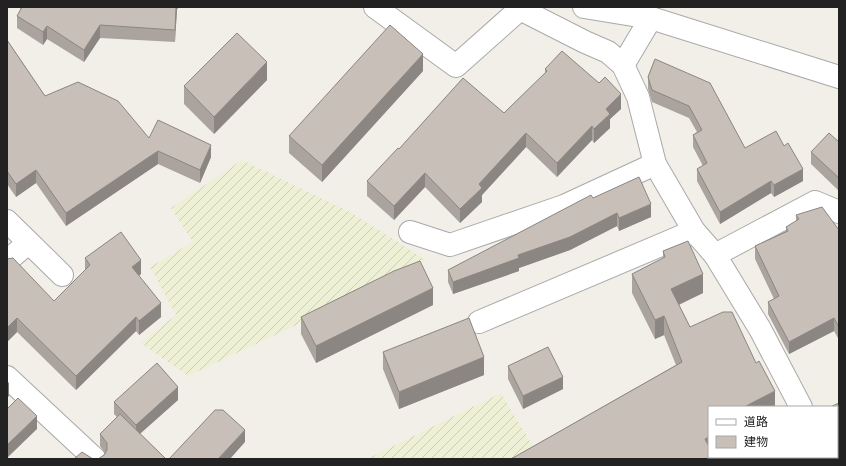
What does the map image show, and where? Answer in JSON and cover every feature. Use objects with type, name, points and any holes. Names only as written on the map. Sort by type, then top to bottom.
[{"type":"street","points":[[375,7],[456,66],[520,9],[608,52],[623,65],[638,97],[655,164],[694,231],[715,254],[760,329],[800,406]]},
{"type":"street","points":[[584,7],[651,18],[839,76]]},
{"type":"street","points":[[623,65],[651,18]]},
{"type":"street","points":[[410,232],[450,245],[564,206],[655,164]]},
{"type":"street","points":[[715,254],[815,202],[839,212]]},
{"type":"street","points":[[7,221],[62,275]]},
{"type":"street","points":[[479,322],[694,231]]},
{"type":"street","points":[[7,261],[28,243]]},
{"type":"street","points":[[7,377],[95,459]]},
{"type":"green space","points":[[242,160],[352,213],[426,260],[411,271],[188,376],[141,343],[176,315],[150,267],[193,242],[171,208]]},
{"type":"green space","points":[[501,393],[537,453],[526,459],[367,459]]},
{"type":"building","points":[[22,7],[176,7],[175,30],[100,25],[84,50],[47,26],[43,32],[17,16]]},
{"type":"building","points":[[390,25],[423,54],[322,165],[289,136]]},
{"type":"building","points":[[237,33],[267,62],[214,117],[184,86]]},
{"type":"building","points":[[7,40],[45,96],[78,82],[118,101],[149,138],[158,120],[211,145],[200,170],[158,151],[66,213],[36,170],[16,184],[7,171]]},
{"type":"building","points":[[562,51],[599,83],[605,77],[621,94],[606,109],[610,114],[594,129],[592,126],[557,163],[526,133],[479,184],[482,188],[460,209],[425,173],[394,206],[367,181],[398,148],[399,149],[463,78],[504,113],[547,71],[545,69]]},
{"type":"building","points":[[655,59],[710,83],[745,148],[776,131],[784,146],[788,143],[803,169],[774,185],[771,181],[720,212],[697,169],[707,163],[693,135],[702,130],[689,106],[652,90],[648,77]]},
{"type":"building","points":[[829,133],[839,142],[839,178],[811,152]]},
{"type":"building","points":[[639,177],[651,204],[619,218],[617,213],[570,237],[518,255],[519,258],[453,282],[448,270],[591,195],[593,198]]},
{"type":"building","points":[[822,207],[839,230],[839,327],[834,318],[789,342],[768,302],[779,296],[755,246],[788,231],[786,227],[799,219],[796,215]]},
{"type":"building","points":[[121,232],[141,260],[132,267],[161,303],[139,321],[136,317],[76,376],[17,318],[7,328],[7,259],[13,258],[54,301],[90,265],[85,258]]},
{"type":"building","points":[[688,241],[703,274],[671,289],[690,327],[723,312],[732,312],[756,363],[759,361],[775,391],[746,406],[708,406],[708,438],[705,439],[708,445],[708,458],[716,459],[511,459],[682,362],[664,316],[655,320],[632,274],[665,257],[663,251]]},
{"type":"building","points":[[420,261],[433,288],[316,346],[301,317],[394,271]]},
{"type":"building","points":[[469,318],[484,357],[399,392],[383,352]]},
{"type":"building","points":[[548,347],[563,377],[523,396],[508,366]]},
{"type":"building","points":[[157,363],[178,387],[136,425],[114,402]]},
{"type":"building","points":[[18,398],[37,416],[7,445],[7,409]]},
{"type":"building","points":[[839,403],[839,427],[838,406],[832,406]]},
{"type":"building","points":[[215,410],[223,410],[245,430],[218,459],[169,459]]},
{"type":"building","points":[[120,414],[166,459],[98,459],[104,455],[107,450],[107,443],[100,434]]},
{"type":"building","points":[[82,452],[93,459],[74,459]]},
{"type":"building","points":[[839,452],[839,459],[829,459],[838,458]]}]
